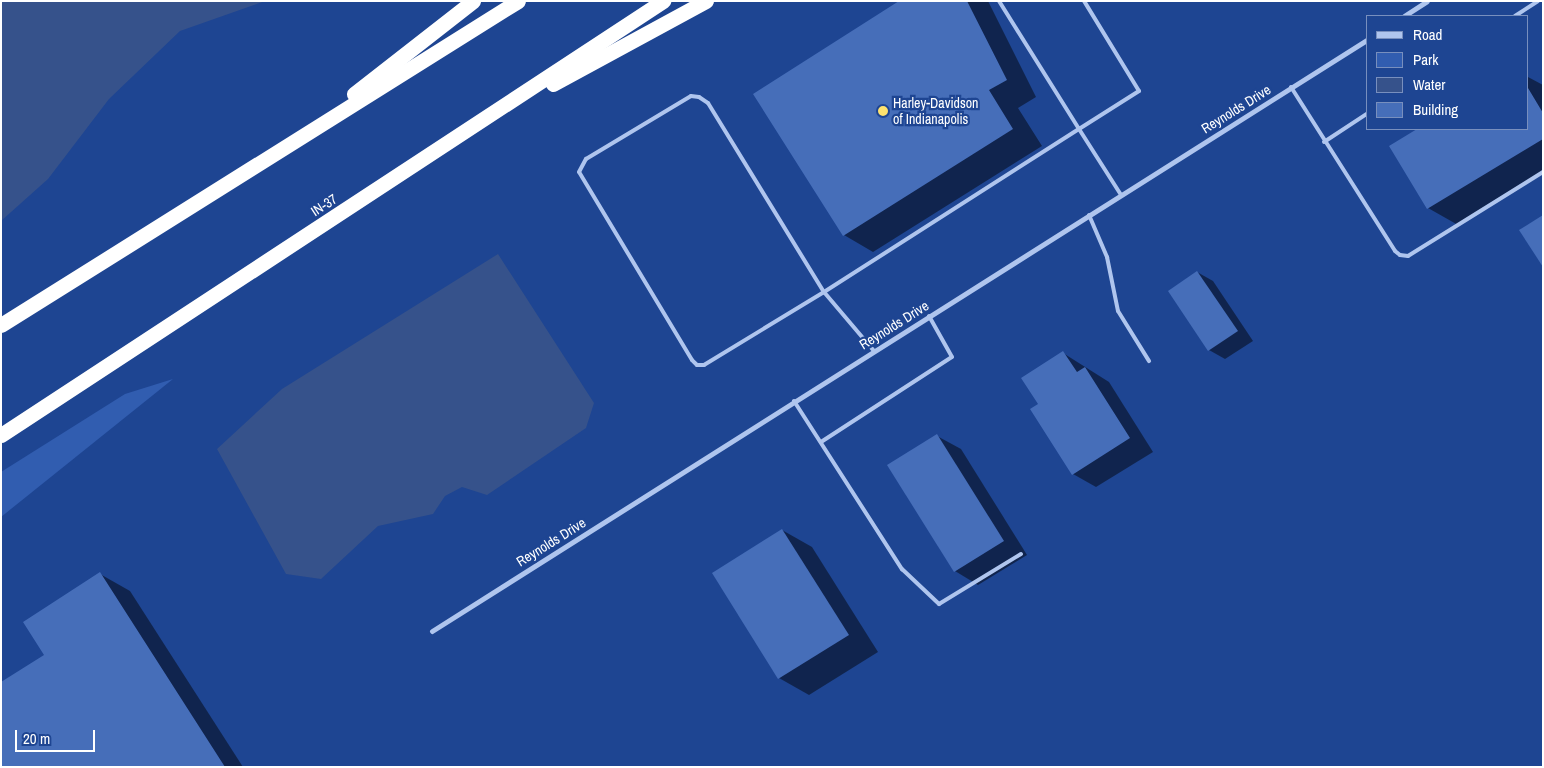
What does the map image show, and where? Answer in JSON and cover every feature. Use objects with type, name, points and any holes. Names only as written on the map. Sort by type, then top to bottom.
[{"type":"highway","points":[[294,141],[473,1]]},
{"type":"highway","points":[[1,325],[518,1]]},
{"type":"highway","name":"IN-37","points":[[1,435],[663,1]]},
{"type":"highway","points":[[457,136],[706,1]]},
{"type":"street","points":[[1406,15],[1427,1]]},
{"type":"street","name":"Reynolds Drive","points":[[432,631],[1366,40]]},
{"type":"lane","points":[[999,1],[1121,195]]},
{"type":"lane","points":[[874,351],[824,292],[708,103],[699,97],[682,99],[586,159],[581,166],[580,179],[697,365],[711,363],[824,292],[1139,91],[1084,1]]},
{"type":"lane","points":[[1517,15],[1538,1]]},
{"type":"lane","points":[[1291,87],[1324,142],[1400,255],[1408,256],[1543,172]]},
{"type":"lane","points":[[1324,142],[1366,114]]},
{"type":"lane","points":[[1089,215],[1107,257],[1118,311],[1149,362]]},
{"type":"lane","points":[[821,442],[952,357],[929,316]]},
{"type":"lane","points":[[794,401],[902,569],[940,604],[1020,554]]},
{"type":"green space","points":[[173,379],[1,517],[1,472],[125,394]]},
{"type":"water","points":[[1,1],[265,1],[180,31],[109,99],[48,179],[1,221]]},
{"type":"water","points":[[498,254],[594,403],[586,428],[487,495],[462,487],[445,496],[433,514],[378,526],[321,579],[286,574],[217,449],[282,389]]},
{"type":"building","name":"Harley-Davidson of Indianapolis","points":[[899,1],[967,1],[1007,80],[989,90],[1013,129],[843,236],[753,94]]},
{"type":"building","points":[[1529,90],[1543,113],[1543,139],[1427,209],[1389,146],[1415,130],[1529,130]]},
{"type":"building","points":[[1543,215],[1543,267],[1519,230]]},
{"type":"building","points":[[1197,271],[1238,331],[1208,351],[1168,291]]},
{"type":"building","points":[[1063,351],[1077,372],[1085,367],[1130,438],[1072,475],[1030,409],[1038,404],[1021,378]]},
{"type":"building","points":[[937,434],[1004,541],[954,572],[887,465]]},
{"type":"building","points":[[782,529],[849,635],[778,679],[712,573]]},
{"type":"building","points":[[100,572],[225,767],[1,767],[1,682],[44,655],[23,622]]},
{"type":"place","name":"Harley-Davidson of Indianapolis","points":[[883,111]]}]
